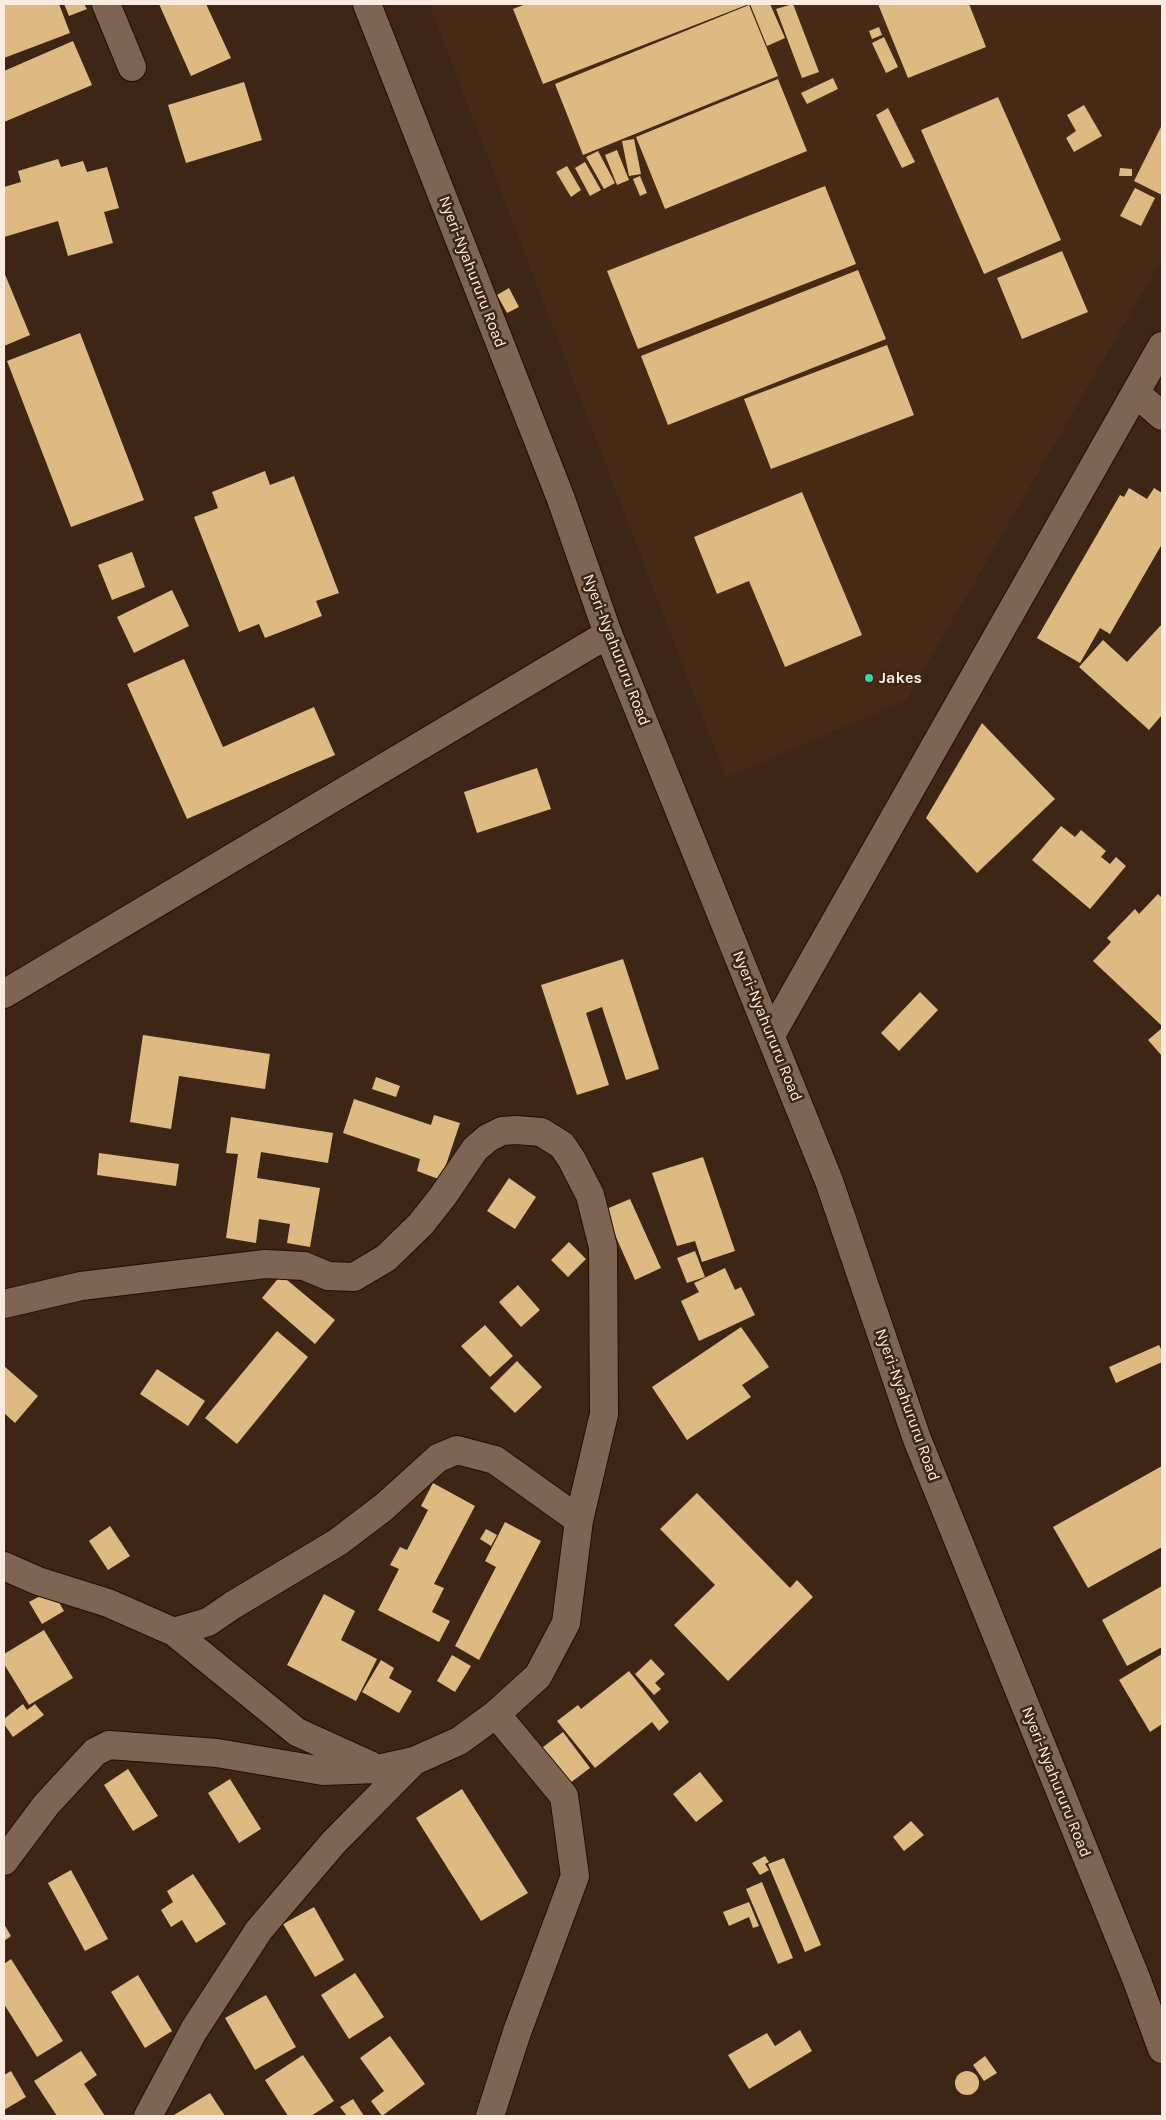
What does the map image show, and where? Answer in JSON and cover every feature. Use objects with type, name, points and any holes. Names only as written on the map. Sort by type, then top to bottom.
[{"type":"street","points":[[106,4],[132,67]]},
{"type":"street","name":"Nyeri-Nyahururu Road","points":[[367,4],[561,499],[608,634],[829,1181],[917,1439],[1136,1978],[1162,2049]]},
{"type":"street","points":[[771,1035],[1137,394],[1162,346]]},
{"type":"street","points":[[1137,394],[1162,416]]},
{"type":"street","points":[[4,994],[608,634]]},
{"type":"street","points":[[4,1304],[81,1286],[265,1264],[304,1266],[328,1276],[354,1277],[386,1258],[421,1224],[475,1149],[488,1138],[502,1131],[541,1132],[562,1145],[590,1195],[603,1247],[604,1414],[579,1520],[566,1623],[538,1676],[496,1714],[459,1741],[414,1761],[378,1769],[323,1771],[217,1753],[109,1745],[95,1752],[46,1805],[4,1861]]},
{"type":"street","points":[[174,1632],[208,1622],[338,1542],[384,1507],[438,1458],[457,1450],[495,1460],[579,1520]]},
{"type":"street","points":[[4,1566],[38,1581],[108,1603],[174,1632],[297,1732],[378,1769]]},
{"type":"street","points":[[490,2116],[517,2032],[575,1876],[564,1796],[496,1714]]},
{"type":"street","points":[[148,2116],[194,2030],[259,1930],[334,1842],[414,1761]]},
{"type":"shaded area","points":[[429,4],[1162,4],[1162,259],[906,700],[726,778]]},
{"type":"building","points":[[4,4],[59,4],[70,33],[4,58]]},
{"type":"building","points":[[64,4],[84,4],[87,9],[69,16]]},
{"type":"building","points":[[159,4],[206,4],[231,58],[191,76]]},
{"type":"building","points":[[526,4],[749,4],[543,84],[513,9]]},
{"type":"building","points":[[750,4],[770,4],[785,38],[767,46]]},
{"type":"building","points":[[793,4],[819,72],[802,78],[776,9]]},
{"type":"building","points":[[878,4],[969,4],[986,47],[908,78]]},
{"type":"building","points":[[749,5],[778,76],[583,155],[555,84]]},
{"type":"building","points":[[879,27],[882,35],[872,39],[869,31]]},
{"type":"building","points":[[884,37],[898,67],[886,73],[872,43]]},
{"type":"building","points":[[73,41],[92,85],[4,122],[4,71]]},
{"type":"building","points":[[833,78],[838,89],[807,104],[801,93]]},
{"type":"building","points":[[778,79],[807,151],[665,209],[636,137]]},
{"type":"building","points":[[244,82],[262,140],[186,163],[168,105]]},
{"type":"building","points":[[998,97],[1061,240],[984,274],[921,130]]},
{"type":"building","points":[[1084,105],[1102,136],[1074,152],[1066,138],[1076,131],[1067,115]]},
{"type":"building","points":[[888,108],[915,162],[902,168],[876,115]]},
{"type":"building","points":[[1162,125],[1162,195],[1134,181]]},
{"type":"building","points":[[634,139],[641,174],[629,176],[622,141]]},
{"type":"building","points":[[617,150],[629,180],[617,185],[605,155]]},
{"type":"building","points":[[598,151],[615,183],[604,189],[586,157]]},
{"type":"building","points":[[58,159],[61,167],[83,161],[87,172],[107,167],[119,208],[104,212],[113,243],[68,256],[58,221],[4,237],[4,187],[21,182],[18,171]]},
{"type":"building","points":[[585,162],[601,190],[590,196],[575,168]]},
{"type":"building","points":[[567,166],[581,190],[571,197],[556,172]]},
{"type":"building","points":[[1120,168],[1132,169],[1132,176],[1119,176]]},
{"type":"building","points":[[640,176],[647,193],[640,196],[633,179]]},
{"type":"building","points":[[825,186],[856,264],[638,349],[607,271]]},
{"type":"building","points":[[1135,188],[1155,198],[1141,226],[1120,216]]},
{"type":"building","points":[[1062,251],[1088,312],[1022,339],[997,278]]},
{"type":"building","points":[[858,270],[886,339],[668,425],[641,356]]},
{"type":"building","points":[[4,272],[30,335],[4,346]]},
{"type":"building","points":[[509,288],[519,307],[507,313],[497,295]]},
{"type":"building","points":[[80,333],[144,500],[71,527],[7,361]]},
{"type":"building","points":[[887,345],[914,415],[771,469],[744,399]]},
{"type":"building","points":[[265,471],[270,485],[294,476],[339,593],[316,601],[322,616],[265,638],[259,624],[239,632],[194,517],[218,508],[212,492]]},
{"type":"building","points":[[1129,488],[1147,499],[1154,488],[1162,493],[1162,544],[1110,634],[1100,628],[1080,663],[1037,638],[1120,495],[1124,497]]},
{"type":"building","points":[[802,492],[862,635],[785,667],[749,581],[717,594],[694,537]]},
{"type":"building","points":[[132,552],[145,587],[112,600],[98,565]]},
{"type":"building","points":[[172,590],[189,626],[134,653],[117,617]]},
{"type":"building","points":[[1162,624],[1162,715],[1149,730],[1079,667],[1103,640],[1127,662]]},
{"type":"building","points":[[184,659],[223,747],[314,707],[335,755],[187,819],[127,684]]},
{"type":"building","points":[[982,723],[1055,799],[977,873],[926,818]]},
{"type":"building","points":[[537,768],[551,809],[477,833],[464,792]]},
{"type":"building","points":[[1061,826],[1075,837],[1081,830],[1106,851],[1101,857],[1110,864],[1116,857],[1126,866],[1090,909],[1032,860]]},
{"type":"building","points":[[1158,894],[1162,898],[1161,1025],[1093,961],[1111,942],[1107,938],[1135,909],[1139,914]]},
{"type":"building","points":[[623,959],[659,1069],[626,1080],[602,1007],[586,1013],[609,1085],[577,1095],[541,985]]},
{"type":"building","points":[[920,992],[938,1010],[899,1051],[881,1033]]},
{"type":"building","points":[[1162,1028],[1162,1056],[1148,1040]]},
{"type":"building","points":[[143,1035],[270,1054],[265,1089],[179,1076],[171,1129],[130,1122]]},
{"type":"building","points":[[376,1077],[400,1086],[396,1097],[372,1089]]},
{"type":"building","points":[[354,1099],[431,1125],[434,1115],[460,1123],[441,1180],[417,1171],[420,1159],[343,1133]]},
{"type":"building","points":[[231,1117],[333,1133],[328,1163],[261,1152],[257,1178],[320,1188],[310,1247],[287,1243],[290,1224],[259,1219],[256,1243],[226,1238],[238,1154],[226,1153]]},
{"type":"building","points":[[99,1153],[179,1164],[176,1186],[97,1175]]},
{"type":"building","points":[[703,1157],[735,1251],[702,1262],[695,1241],[677,1246],[652,1173]]},
{"type":"building","points":[[509,1178],[536,1197],[515,1229],[487,1211]]},
{"type":"building","points":[[630,1199],[661,1268],[635,1280],[604,1210]]},
{"type":"building","points":[[569,1242],[586,1259],[568,1277],[551,1260]]},
{"type":"building","points":[[695,1251],[705,1277],[687,1283],[677,1258]]},
{"type":"building","points":[[725,1268],[735,1290],[741,1287],[755,1315],[699,1341],[681,1301],[699,1292],[694,1283]]},
{"type":"building","points":[[281,1275],[335,1320],[315,1344],[262,1298]]},
{"type":"building","points":[[518,1285],[540,1310],[521,1327],[499,1302]]},
{"type":"building","points":[[485,1325],[513,1356],[490,1377],[461,1346]]},
{"type":"building","points":[[741,1327],[769,1367],[742,1385],[751,1397],[687,1440],[652,1387]]},
{"type":"building","points":[[277,1331],[308,1357],[237,1444],[205,1418]]},
{"type":"building","points":[[1159,1345],[1162,1351],[1162,1362],[1116,1383],[1109,1367]]},
{"type":"building","points":[[517,1361],[542,1387],[515,1413],[490,1388]]},
{"type":"building","points":[[4,1366],[38,1396],[15,1423],[4,1413]]},
{"type":"building","points":[[157,1369],[205,1401],[188,1426],[140,1394]]},
{"type":"building","points":[[1162,1466],[1162,1547],[1088,1588],[1053,1527]]},
{"type":"building","points":[[433,1483],[475,1506],[434,1584],[444,1588],[432,1612],[450,1621],[439,1642],[378,1610],[399,1569],[390,1565],[400,1547],[407,1550],[428,1510],[421,1506]]},
{"type":"building","points":[[697,1493],[790,1588],[797,1580],[813,1597],[728,1681],[674,1625],[715,1585],[660,1529]]},
{"type":"building","points":[[505,1522],[541,1541],[479,1660],[455,1646],[496,1567],[485,1561]]},
{"type":"building","points":[[110,1526],[130,1556],[108,1570],[89,1541]]},
{"type":"building","points":[[486,1529],[497,1535],[491,1546],[480,1539]]},
{"type":"building","points":[[1162,1586],[1162,1647],[1127,1666],[1102,1620]]},
{"type":"building","points":[[52,1590],[64,1611],[42,1624],[29,1602]]},
{"type":"building","points":[[324,1594],[355,1611],[341,1640],[377,1659],[356,1701],[287,1665]]},
{"type":"building","points":[[44,1630],[73,1678],[29,1705],[4,1664],[4,1654]]},
{"type":"building","points":[[1162,1654],[1162,1724],[1150,1732],[1119,1680]]},
{"type":"building","points":[[452,1655],[471,1666],[455,1692],[437,1681]]},
{"type":"building","points":[[651,1659],[665,1674],[655,1683],[661,1689],[654,1695],[635,1674]]},
{"type":"building","points":[[381,1660],[394,1668],[389,1678],[412,1691],[399,1713],[362,1692]]},
{"type":"building","points":[[629,1671],[669,1722],[659,1731],[652,1722],[595,1768],[557,1721],[578,1705],[581,1709]]},
{"type":"building","points":[[23,1704],[27,1710],[35,1704],[44,1715],[13,1737],[4,1724],[4,1719]]},
{"type":"building","points":[[563,1732],[590,1768],[566,1786],[539,1750]]},
{"type":"building","points":[[128,1769],[158,1816],[133,1831],[104,1785]]},
{"type":"building","points":[[700,1772],[723,1801],[696,1822],[673,1794]]},
{"type":"building","points":[[230,1779],[261,1829],[239,1843],[208,1793]]},
{"type":"building","points":[[462,1789],[528,1893],[481,1921],[416,1818]]},
{"type":"building","points":[[911,1821],[924,1835],[904,1851],[893,1837]]},
{"type":"building","points":[[765,1856],[769,1862],[765,1864],[769,1870],[760,1875],[752,1863]]},
{"type":"building","points":[[784,1858],[821,1945],[805,1952],[768,1864]]},
{"type":"building","points":[[71,1870],[108,1939],[85,1951],[48,1883]]},
{"type":"building","points":[[193,1874],[226,1924],[196,1943],[182,1920],[171,1927],[161,1910],[173,1902],[167,1891]]},
{"type":"building","points":[[762,1882],[793,1958],[778,1964],[746,1889]]},
{"type":"building","points":[[749,1902],[759,1926],[753,1928],[749,1917],[729,1926],[723,1912]]},
{"type":"building","points":[[314,1907],[344,1960],[315,1977],[283,1924]]},
{"type":"building","points":[[4,1924],[11,1936],[4,1941]]},
{"type":"building","points":[[11,1959],[63,2041],[37,2057],[4,2004],[4,1964]]},
{"type":"building","points":[[355,1973],[384,2017],[349,2039],[321,1995]]},
{"type":"building","points":[[138,1975],[172,2031],[145,2048],[111,1992]]},
{"type":"building","points":[[266,1995],[296,2047],[255,2070],[225,2018]]},
{"type":"building","points":[[800,2030],[812,2051],[749,2089],[728,2055],[767,2033],[775,2046]]},
{"type":"building","points":[[390,2036],[425,2084],[382,2116],[371,2101],[384,2091],[360,2058]]},
{"type":"building","points":[[81,2051],[97,2075],[84,2084],[105,2116],[57,2116],[34,2081]]},
{"type":"building","points":[[303,2055],[334,2101],[311,2116],[288,2116],[265,2080]]},
{"type":"building","points":[[985,2056],[997,2073],[984,2081],[973,2065]]},
{"type":"building","points":[[11,2071],[26,2097],[4,2110],[4,2075]]},
{"type":"building","points":[[967,2071],[975,2075],[979,2083],[975,2091],[967,2095],[959,2091],[955,2083],[959,2075]]},
{"type":"building","points":[[210,2093],[225,2116],[174,2116],[174,2115]]},
{"type":"building","points":[[353,2099],[364,2116],[347,2116],[340,2107]]},
{"type":"place","name":"Jakes","points":[[869,678]]}]
